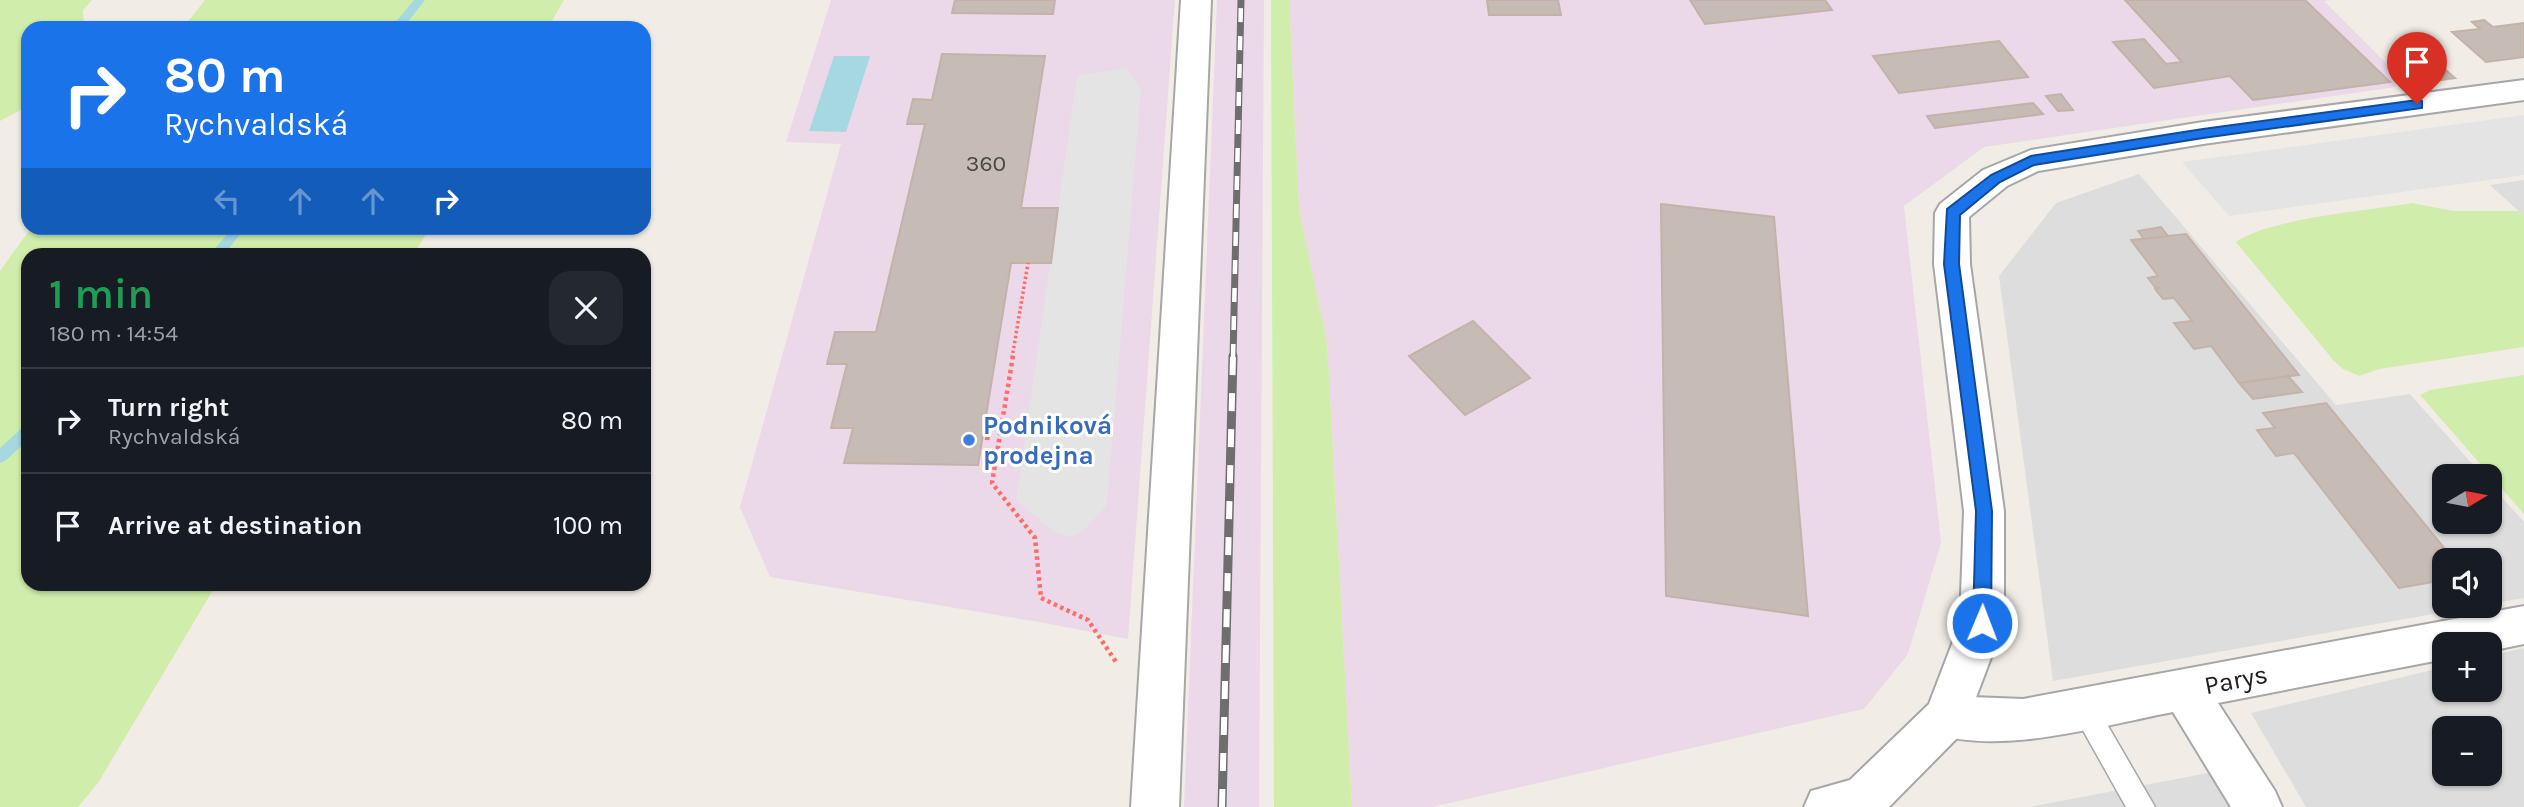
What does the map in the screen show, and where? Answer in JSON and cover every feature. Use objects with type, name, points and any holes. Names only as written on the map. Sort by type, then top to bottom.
[{"type":"street","points":[[1155,807],[1195,0]]},
{"type":"street","points":[[1828,807],[1862,801],[1947,717],[1982,623],[1984,511],[1952,264],[1952,213],[1996,178],[2031,161],[2203,133],[2524,90]]},
{"type":"street","name":"Parys","points":[[1947,717],[2023,720],[2524,625]]},
{"type":"street","points":[[2184,690],[2258,807]]},
{"type":"lane","points":[[2084,709],[2141,807]]},
{"type":"path","points":[[1027,263],[992,483],[1035,538],[1041,598],[1088,620],[1117,664]]},
{"type":"path","points":[[987,440],[989,428]]},
{"type":"shaded area","points":[[831,0],[1175,0],[1128,639],[770,577],[740,507],[841,144],[786,142]]},
{"type":"shaded area","points":[[1217,0],[1264,0],[1259,807],[1184,807]]},
{"type":"shaded area","points":[[1289,0],[2331,0],[2324,1],[2394,71],[2395,87],[1984,147],[1904,206],[1941,543],[1908,654],[1864,709],[1432,807],[1352,807],[1327,341],[1299,209]]},
{"type":"shaded area","points":[[1127,68],[1141,90],[1107,505],[1081,533],[1070,537],[1054,532],[1016,500],[1077,76]]},
{"type":"shaded area","points":[[2524,115],[2524,175],[2229,216],[2182,162]]},
{"type":"shaded area","points":[[2139,174],[2336,405],[2410,394],[2472,464],[2432,464],[2432,534],[2502,534],[2502,497],[2524,522],[2524,598],[2502,602],[2502,548],[2432,548],[2432,614],[2053,681],[1999,276],[2056,203]]},
{"type":"shaded area","points":[[2524,180],[2524,216],[2490,185]]},
{"type":"shaded area","points":[[2524,648],[2524,807],[2306,807],[2251,713],[2432,670],[2432,702],[2502,702],[2502,653]]},
{"type":"shaded area","points":[[2208,773],[2229,807],[2030,807]]},
{"type":"green space","points":[[0,0],[92,0],[83,10],[84,21],[21,21],[21,110],[0,121]]},
{"type":"green space","points":[[205,0],[564,0],[552,21],[188,21]]},
{"type":"green space","points":[[1271,0],[1289,0],[1299,209],[1327,341],[1352,807],[1274,807]]},
{"type":"green space","points":[[2412,203],[2453,211],[2519,211],[2524,216],[2524,347],[2379,369],[2359,376],[2343,369],[2334,361],[2236,242],[2251,234],[2295,221]]},
{"type":"green space","points":[[26,235],[426,235],[417,248],[21,248],[21,591],[212,591],[98,783],[78,807],[0,807],[0,271]]},
{"type":"green space","points":[[2524,375],[2524,514],[2502,489],[2502,464],[2480,464],[2420,395],[2430,390]]},
{"type":"water","points":[[834,56],[870,56],[846,132],[809,131]]},
{"type":"building","points":[[955,0],[1055,0],[1053,14],[952,13]]},
{"type":"building","points":[[1487,0],[1558,0],[1561,15],[1489,15]]},
{"type":"building","points":[[1690,0],[1825,0],[1832,10],[1705,24]]},
{"type":"building","points":[[2125,0],[2305,0],[2390,82],[2253,100],[2230,76],[2154,88],[2113,42],[2144,39],[2166,64],[2182,62]]},
{"type":"building","points":[[2484,20],[2493,27],[2524,23],[2524,57],[2486,62],[2452,32],[2480,29],[2472,22]]},
{"type":"building","points":[[1999,41],[2028,77],[1899,93],[1873,56]]},
{"type":"building","points":[[942,54],[1045,56],[1021,208],[1058,208],[1051,263],[1011,263],[978,465],[844,463],[853,428],[831,428],[847,364],[827,364],[835,332],[876,332],[925,124],[907,124],[913,99],[932,100]]},
{"type":"building","points":[[2440,65],[2455,78],[2420,83],[2405,70]]},
{"type":"building","points":[[2061,94],[2073,110],[2058,111],[2046,96]]},
{"type":"building","points":[[2033,103],[2043,114],[1935,128],[1927,116]]},
{"type":"building","points":[[1661,204],[1774,217],[1808,616],[1666,596]]},
{"type":"building","points":[[2161,227],[2168,236],[2144,239],[2138,231]]},
{"type":"building","points":[[2186,234],[2299,375],[2239,383],[2211,346],[2194,349],[2174,323],[2192,321],[2174,298],[2163,299],[2155,289],[2160,288],[2155,287],[2148,278],[2158,276],[2131,240]]},
{"type":"building","points":[[1473,321],[1530,378],[1465,415],[1409,356]]},
{"type":"building","points":[[2288,376],[2302,392],[2253,399],[2239,383]]},
{"type":"building","points":[[2326,403],[2444,548],[2432,548],[2432,582],[2399,588],[2294,453],[2276,456],[2257,430],[2275,428],[2263,413]]},
{"type":"waterway","points":[[403,21],[420,0]]},
{"type":"waterway","points":[[222,248],[233,235]]},
{"type":"waterway","points":[[0,457],[21,438]]},
{"type":"railway","points":[[1233,358],[1241,0]]},
{"type":"railway","points":[[1222,807],[1233,356]]},
{"type":"place","name":"Podniková prodejna","points":[[969,440]]},
{"type":"route","points":[[1982,623],[1984,511],[1952,264],[1952,213],[1996,178],[2031,161],[2203,133],[2417,104]]}]
